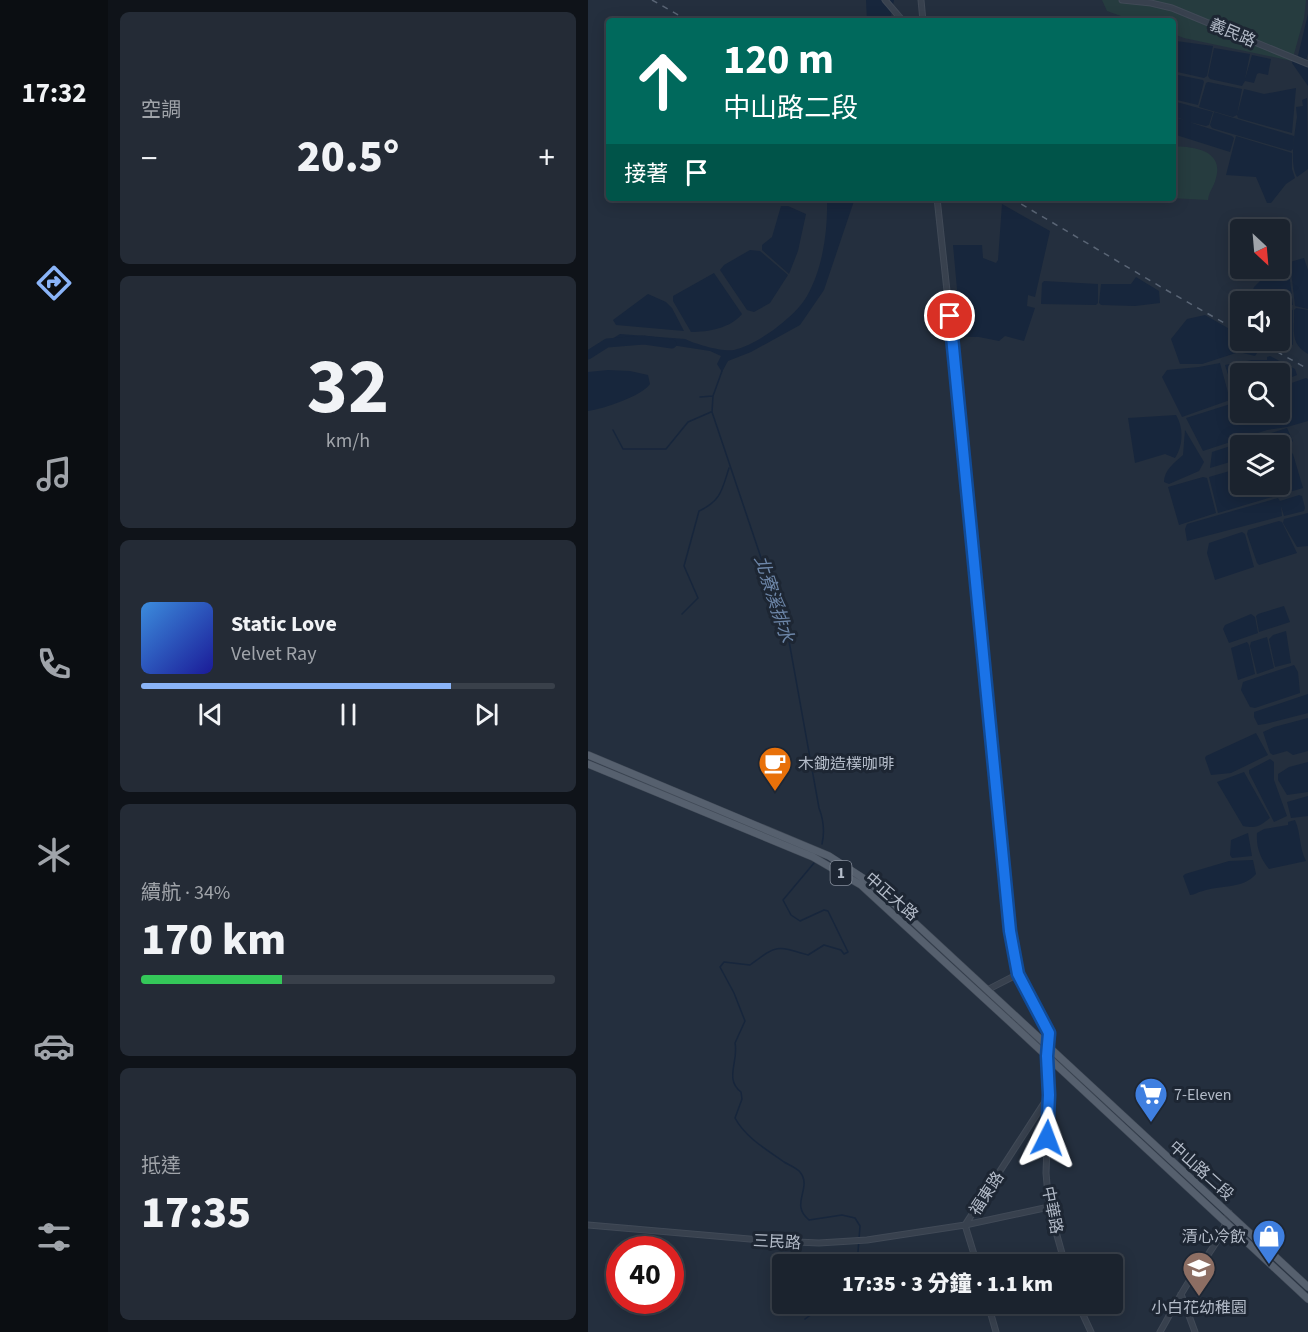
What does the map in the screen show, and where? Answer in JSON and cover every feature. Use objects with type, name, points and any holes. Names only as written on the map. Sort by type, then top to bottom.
[{"type":"main road","name":"中正大路","points":[[588,755],[829,856],[866,880],[888,898],[1048,1046]]},
{"type":"main road","name":"中正大路","points":[[588,764],[800,851],[836,869],[861,885],[887,907],[1047,1056]]},
{"type":"main road","name":"中山路二段","points":[[1048,1046],[1308,1287]]},
{"type":"main road","name":"中山路二段","points":[[1047,1056],[1308,1299]]},
{"type":"street","points":[[885,0],[901,18]]},
{"type":"street","points":[[921,0],[923,18]]},
{"type":"street","name":"義民路","points":[[1122,0],[1172,8],[1308,64]]},
{"type":"street","points":[[937,201],[968,489],[1010,931],[1018,974],[1049,1033],[1048,1046]]},
{"type":"street","points":[[987,990],[1018,974]]},
{"type":"street","name":"中華路","points":[[1048,1046],[1046,1173],[1049,1207],[1062,1254]]},
{"type":"street","name":"福東路","points":[[974,1254],[965,1225],[1049,1095]]},
{"type":"street","name":"三民路","points":[[588,1225],[774,1241],[854,1242],[965,1225],[1049,1207]]},
{"type":"street","points":[[1160,1332],[1181,1294],[1213,1247],[1226,1224],[1229,1213]]},
{"type":"street","points":[[1181,1294],[1195,1332]]},
{"type":"street","points":[[991,1314],[996,1332]]},
{"type":"street","points":[[1083,1314],[1091,1332]]},
{"type":"green space","points":[[1102,0],[1306,0],[1304,18],[1292,61],[1176,35],[1176,18],[1127,18],[1107,11]]},
{"type":"green space","points":[[1176,146],[1205,151],[1215,161],[1216,178],[1208,200],[1176,198]]},
{"type":"water","points":[[866,0],[894,0],[891,18],[867,18]]},
{"type":"water","points":[[1308,14],[1308,53],[1305,64],[1308,66],[1308,86],[1292,63],[1293,59],[1297,60]]},
{"type":"water","points":[[1176,41],[1213,46],[1207,76],[1204,78],[1176,72]]},
{"type":"water","points":[[1214,48],[1250,54],[1245,79],[1252,55],[1271,59],[1268,75],[1259,73],[1254,83],[1245,81],[1242,86],[1210,79],[1208,76]]},
{"type":"water","points":[[1176,75],[1203,80],[1198,105],[1176,100]]},
{"type":"water","points":[[1208,82],[1242,89],[1237,115],[1233,117],[1199,107]]},
{"type":"water","points":[[1296,88],[1292,133],[1238,118],[1244,89],[1264,94]]},
{"type":"water","points":[[1307,98],[1308,169],[1297,177],[1293,165],[1296,107],[1303,106],[1302,100]]},
{"type":"water","points":[[1176,102],[1213,112],[1209,125],[1189,122],[1232,136],[1234,138],[1230,152],[1176,135],[1176,118],[1185,120],[1176,117]]},
{"type":"water","points":[[1214,112],[1294,136],[1293,149],[1291,151],[1212,128],[1210,125]]},
{"type":"water","points":[[1236,136],[1292,153],[1292,169],[1295,178],[1286,184],[1271,203],[1267,203],[1256,177],[1226,175]]},
{"type":"water","points":[[827,201],[854,201],[824,290],[800,325],[751,352],[728,361],[722,372],[717,364],[721,356],[710,351],[626,338],[616,339],[609,347],[607,342],[620,334],[685,339],[723,350],[743,347],[764,336],[794,313],[807,296],[821,261],[827,223]]},
{"type":"water","points":[[1002,204],[1050,231],[1035,297],[1028,295],[1027,306],[1035,308],[1024,341],[1005,336],[999,341],[979,337],[962,337],[960,317],[962,314],[959,311],[953,245],[982,245],[983,258],[996,263]]},
{"type":"water","points":[[781,206],[788,206],[806,214],[798,251],[789,274],[762,250],[762,245],[772,237]]},
{"type":"water","points":[[750,250],[760,251],[788,275],[770,303],[754,312],[747,310],[720,270],[724,265]]},
{"type":"water","points":[[1304,258],[1308,270],[1308,309],[1295,306],[1290,262]]},
{"type":"water","points":[[714,273],[742,314],[732,323],[719,328],[691,332],[673,301],[673,296]]},
{"type":"water","points":[[1136,277],[1159,291],[1160,303],[1135,306],[1101,305],[1099,303],[1101,284],[1131,284]]},
{"type":"water","points":[[1262,279],[1290,279],[1293,305],[1290,305],[1290,291],[1253,291]]},
{"type":"water","points":[[1044,281],[1098,284],[1098,303],[1096,305],[1041,304]]},
{"type":"water","points":[[648,294],[666,302],[672,308],[684,331],[616,325],[613,320]]},
{"type":"water","points":[[1296,308],[1308,310],[1308,354],[1295,341],[1294,310]]},
{"type":"water","points":[[1290,309],[1293,310],[1293,345],[1290,344]]},
{"type":"water","points":[[1205,315],[1230,329],[1230,351],[1258,351],[1255,356],[1239,352],[1202,364],[1180,364],[1171,339],[1187,319]]},
{"type":"water","points":[[1270,356],[1283,363],[1236,363],[1267,360]]},
{"type":"water","points":[[1220,363],[1230,400],[1182,417],[1162,377],[1167,370]]},
{"type":"water","points":[[1230,364],[1230,382],[1225,365]]},
{"type":"water","points":[[1290,366],[1295,369],[1297,375],[1290,378]]},
{"type":"water","points":[[608,370],[648,375],[650,384],[646,389],[631,397],[588,411],[588,372]]},
{"type":"water","points":[[1308,379],[1308,421],[1252,435],[1230,435],[1230,442],[1203,451],[1186,418],[1230,404],[1230,423],[1290,423],[1290,384]]},
{"type":"water","points":[[1176,415],[1182,437],[1175,458],[1165,454],[1135,463],[1128,418]]},
{"type":"water","points":[[1287,428],[1293,441],[1290,444],[1290,435],[1265,435]]},
{"type":"water","points":[[1185,430],[1204,462],[1199,471],[1169,484],[1164,482],[1164,478],[1170,467],[1183,455]]},
{"type":"water","points":[[1230,446],[1230,462],[1210,468],[1212,452]]},
{"type":"water","points":[[1290,452],[1293,454],[1303,488],[1290,492]]},
{"type":"water","points":[[1230,471],[1230,495],[1279,495],[1218,513],[1209,477]]},
{"type":"water","points":[[1203,477],[1207,478],[1216,513],[1179,525],[1168,487]]},
{"type":"water","points":[[1302,496],[1304,511],[1284,516],[1281,506],[1282,516],[1187,541],[1185,529],[1187,524],[1278,498],[1280,501]]},
{"type":"water","points":[[1308,513],[1308,546],[1297,547],[1283,523],[1284,519]]},
{"type":"water","points":[[1282,522],[1297,553],[1259,565],[1247,534],[1248,530]]},
{"type":"water","points":[[1242,532],[1245,534],[1254,567],[1215,580],[1207,553],[1209,543]]},
{"type":"water","points":[[1284,606],[1290,622],[1259,632],[1256,616]]},
{"type":"water","points":[[1251,614],[1255,617],[1258,633],[1229,643],[1223,629],[1225,625]]},
{"type":"water","points":[[1286,631],[1291,663],[1275,667],[1269,639],[1273,635]]},
{"type":"water","points":[[1267,637],[1274,668],[1257,674],[1251,642]]},
{"type":"water","points":[[1247,642],[1255,674],[1238,680],[1231,648]]},
{"type":"water","points":[[1294,665],[1298,672],[1300,693],[1255,708],[1250,707],[1241,690],[1243,682]]},
{"type":"water","points":[[1308,694],[1308,713],[1258,725],[1254,712]]},
{"type":"water","points":[[1308,718],[1308,751],[1293,755],[1287,751],[1273,755],[1270,753],[1263,732]]},
{"type":"water","points":[[1256,733],[1268,755],[1231,773],[1211,775],[1206,756]]},
{"type":"water","points":[[1270,759],[1274,762],[1274,780],[1287,816],[1274,822],[1249,773],[1249,770]]},
{"type":"water","points":[[1308,762],[1308,792],[1287,795],[1278,780],[1278,774],[1289,767]]},
{"type":"water","points":[[1244,772],[1270,818],[1256,827],[1243,826],[1217,782]]},
{"type":"water","points":[[1308,796],[1308,816],[1291,818],[1287,802]]},
{"type":"water","points":[[1295,820],[1306,861],[1269,869],[1259,852],[1257,833],[1264,829],[1288,825],[1288,822]]},
{"type":"water","points":[[1248,833],[1252,856],[1232,858],[1230,855],[1231,840]]},
{"type":"water","points":[[1253,860],[1256,874],[1251,879],[1190,895],[1183,876],[1185,874],[1229,861]]},
{"type":"waterway","points":[[588,355],[607,343],[644,340],[672,344]]},
{"type":"waterway","name":"北寮溪排水","points":[[722,371],[713,396],[712,412],[789,641],[823,822],[822,844]]},
{"type":"waterway","points":[[700,397],[713,396]]},
{"type":"waterway","points":[[613,430],[623,449],[666,449],[688,422],[711,412]]},
{"type":"waterway","points":[[682,614],[698,598],[684,566],[699,511],[716,499],[729,468]]},
{"type":"waterway","name":"北寮溪排水","points":[[814,863],[783,900],[791,915],[800,921],[824,910],[828,911],[848,952],[844,954],[841,950],[824,945],[808,955],[782,948],[772,950],[750,965],[724,962],[720,967],[745,1021],[735,1043],[733,1081],[741,1092],[742,1099],[735,1118],[744,1131],[757,1143],[800,1172],[804,1184],[801,1208],[809,1220],[842,1215],[855,1218],[860,1226],[858,1254]]},
{"type":"waterway","points":[[805,1319],[812,1314]]},
{"type":"railway","points":[[652,0],[684,18]]},
{"type":"railway","points":[[1016,201],[1230,326]]},
{"type":"railway","points":[[1276,351],[1308,369]]},
{"type":"place","name":"木鋤造樸咖啡","points":[[775,792]]},
{"type":"place","name":"7-Eleven","points":[[1151,1123]]},
{"type":"place","name":"清心冷飲","points":[[1269,1265]]},
{"type":"place","name":"小白花幼稚園","points":[[1199,1297]]},
{"type":"route","points":[[950,316],[1010,931],[1018,974],[1049,1033],[1047,1138]]}]
